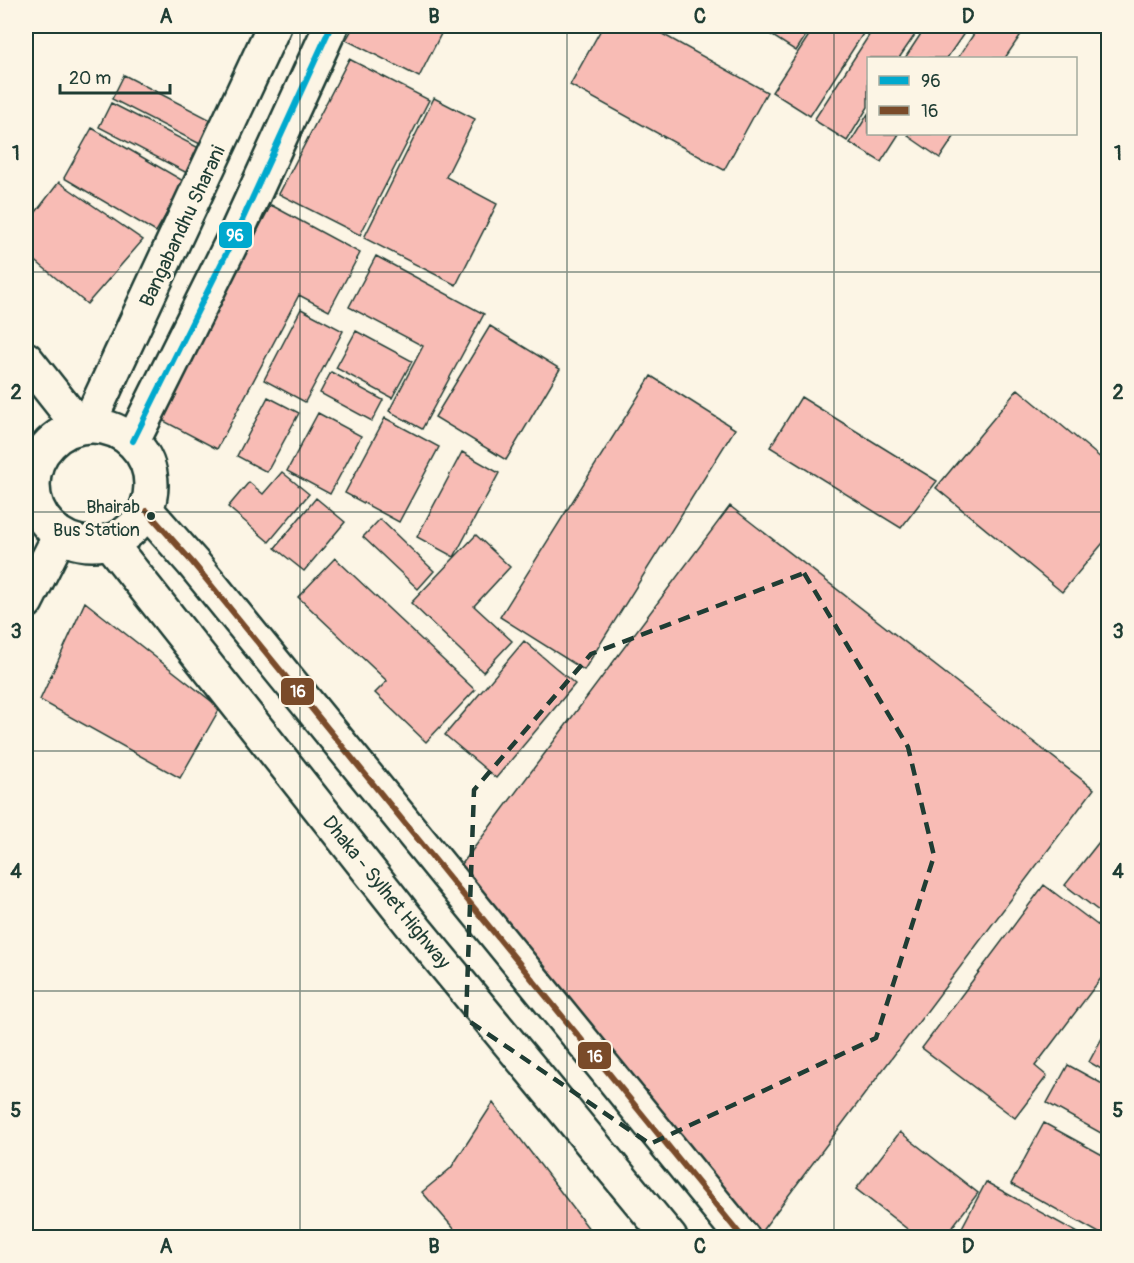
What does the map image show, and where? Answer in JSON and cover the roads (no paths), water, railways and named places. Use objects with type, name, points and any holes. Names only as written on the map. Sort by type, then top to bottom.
[{"type":"main road","name":"Bangabandhu Sharani","points":[[83,426],[274,26]]},
{"type":"main road","points":[[134,441],[234,238],[331,26]]},
{"type":"main road","points":[[26,359],[83,426]]},
{"type":"main road","points":[[100,425],[118,431],[134,441],[145,456],[151,474],[152,493],[147,511],[136,526],[121,537],[109,542],[85,544],[60,535],[39,513],[33,495],[33,447],[49,443],[63,432],[83,426],[100,425]]},
{"type":"main road","points":[[147,511],[193,563],[743,1238]]},
{"type":"main road","points":[[26,602],[60,535]]},
{"type":"main road","name":"Dhaka - Sylhet Highway","points":[[109,542],[416,930],[670,1238]]},
{"type":"place","name":"Bhairab Bus Station","points":[[151,516]]}]
